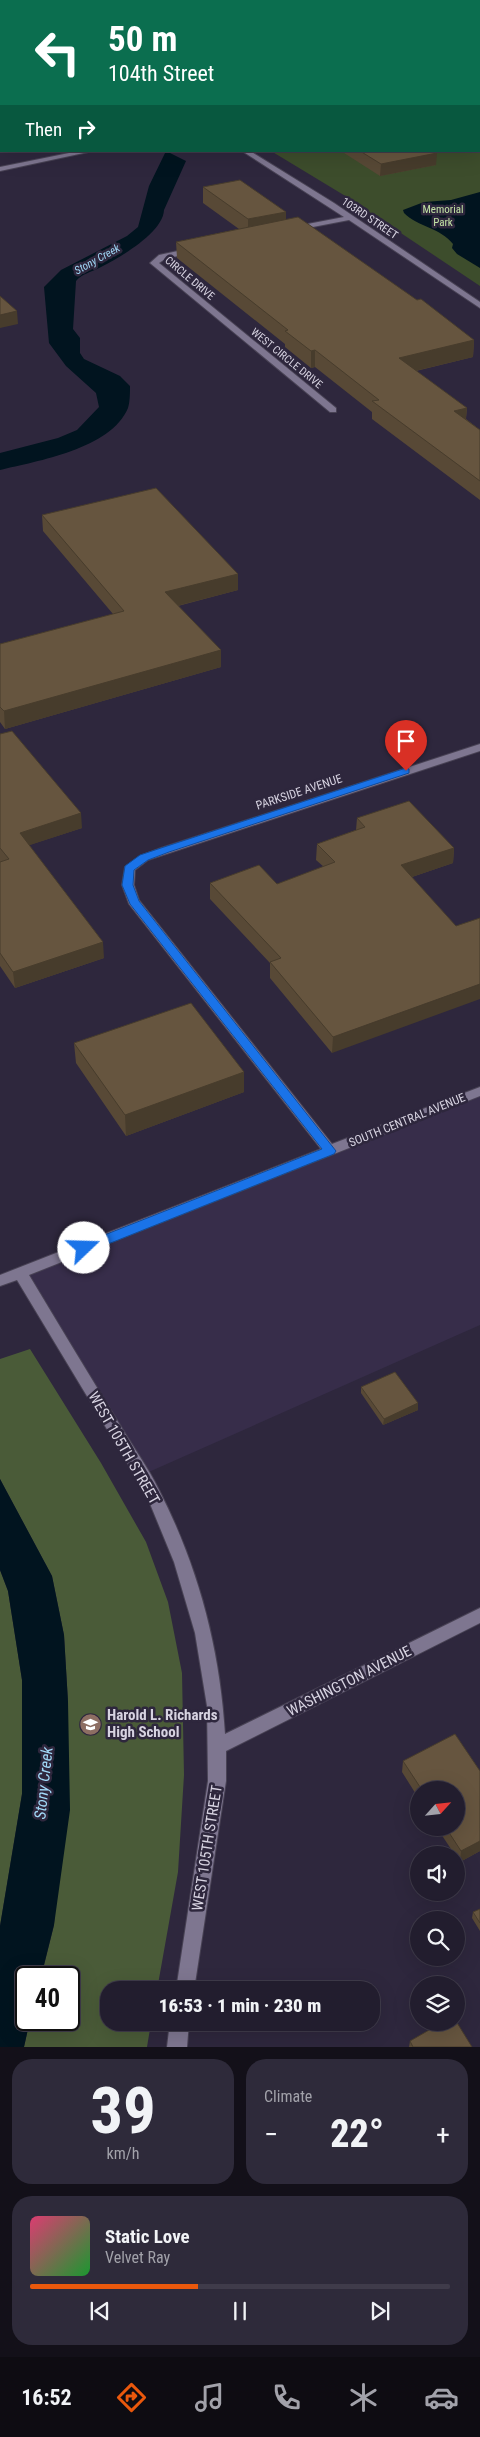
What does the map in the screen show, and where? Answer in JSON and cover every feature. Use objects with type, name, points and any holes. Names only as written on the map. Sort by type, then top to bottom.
[{"type":"street","points":[[0,169],[85,152]]},
{"type":"street","name":"103RD STREET","points":[[247,152],[277,169],[480,306]]},
{"type":"street","points":[[291,230],[349,218]]},
{"type":"street","name":"CIRCLE DRIVE","points":[[197,249],[162,257],[154,263],[227,325]]},
{"type":"street","name":"WEST CIRCLE DRIVE","points":[[227,325],[333,410]]},
{"type":"street","name":"PARKSIDE AVENUE","points":[[330,1151],[134,902],[128,885],[129,869],[144,858],[165,850],[480,747]]},
{"type":"street","name":"SOUTH CENTRAL AVENUE","points":[[0,1281],[480,1091]]},
{"type":"street","name":"WEST 105TH STREET","points":[[20,1273],[152,1492],[178,1550],[201,1619],[213,1679],[219,1746],[217,1781],[186,1981]]},
{"type":"street","name":"WASHINGTON AVENUE","points":[[219,1746],[480,1615]]},
{"type":"street","points":[[177,2047],[179,2031]]},
{"type":"shaded area","points":[[480,1091],[480,1325],[142,1475],[20,1273]]},
{"type":"green space","name":"Memorial Park","points":[[273,152],[480,152],[480,286],[347,197]]},
{"type":"green space","name":"Harold L. Richards High School","points":[[30,1349],[101,1463],[146,1542],[168,1602],[182,1673],[184,1775],[178,1872],[159,1981],[100,1981],[100,2031],[150,2031],[147,2047],[24,2047],[28,2031],[80,2031],[80,1966],[44,1966],[54,1925],[68,1702],[64,1635],[52,1576],[0,1479],[0,1359]]},
{"type":"green space","points":[[0,1570],[8,1591],[22,1680],[22,1794],[0,1926]]},
{"type":"water","name":"Stony Creek","points":[[166,152],[186,161],[164,210],[162,219],[148,236],[128,251],[76,281],[73,329],[80,338],[80,353],[84,359],[120,376],[130,386],[128,408],[119,422],[106,434],[90,443],[52,457],[0,470],[0,453],[58,438],[77,430],[99,407],[96,393],[66,366],[49,343],[44,287],[61,270],[127,236],[138,227],[149,186]]},
{"type":"water","points":[[480,192],[480,268],[457,254],[452,248],[453,244],[442,234],[416,222],[404,213],[403,210],[424,202],[451,200]]},
{"type":"water","name":"Stony Creek","points":[[0,1479],[52,1576],[64,1635],[68,1702],[70,1810],[54,1925],[44,1966],[15,1966],[15,2031],[28,2031],[24,2047],[0,2047],[0,1926],[22,1794],[22,1680],[8,1591],[0,1570]]},
{"type":"building","points":[[362,152],[437,153],[381,164]]},
{"type":"building","points":[[240,180],[286,212],[248,219],[203,187]]},
{"type":"building","points":[[298,217],[417,300],[421,299],[474,340],[399,358],[467,408],[454,411],[480,430],[480,481],[372,401],[379,400],[315,350],[311,351],[285,331],[288,330],[176,242]]},
{"type":"building","points":[[0,296],[17,311],[0,315]]},
{"type":"building","points":[[156,488],[238,574],[165,592],[221,650],[4,711],[0,707],[0,644],[124,611],[42,515]]},
{"type":"building","points":[[12,731],[81,813],[20,833],[103,942],[13,972],[0,953],[0,862],[9,859],[0,848],[0,734]]},
{"type":"building","points":[[409,801],[454,848],[401,865],[456,926],[480,918],[480,984],[333,1037],[270,962],[281,958],[210,883],[259,865],[277,884],[335,862],[317,844],[365,827],[357,818]]},
{"type":"building","points":[[191,1003],[244,1072],[125,1115],[74,1043]]},
{"type":"building","points":[[395,1372],[418,1403],[384,1419],[361,1387]]},
{"type":"building","points":[[455,1734],[480,1771],[480,1841],[465,1849],[465,1846],[458,1846],[451,1836],[465,1836],[465,1781],[416,1781],[403,1761]]},
{"type":"building","points":[[480,1909],[480,1923],[473,1912]]},
{"type":"building","points":[[427,2031],[462,2031],[472,2047],[413,2047],[410,2041]]},
{"type":"place","name":"Harold L. Richards High School","points":[[91,1724]]},
{"type":"route","points":[[84,1248],[330,1151],[134,902],[128,885],[129,869],[144,858],[165,850],[406,771]]}]
